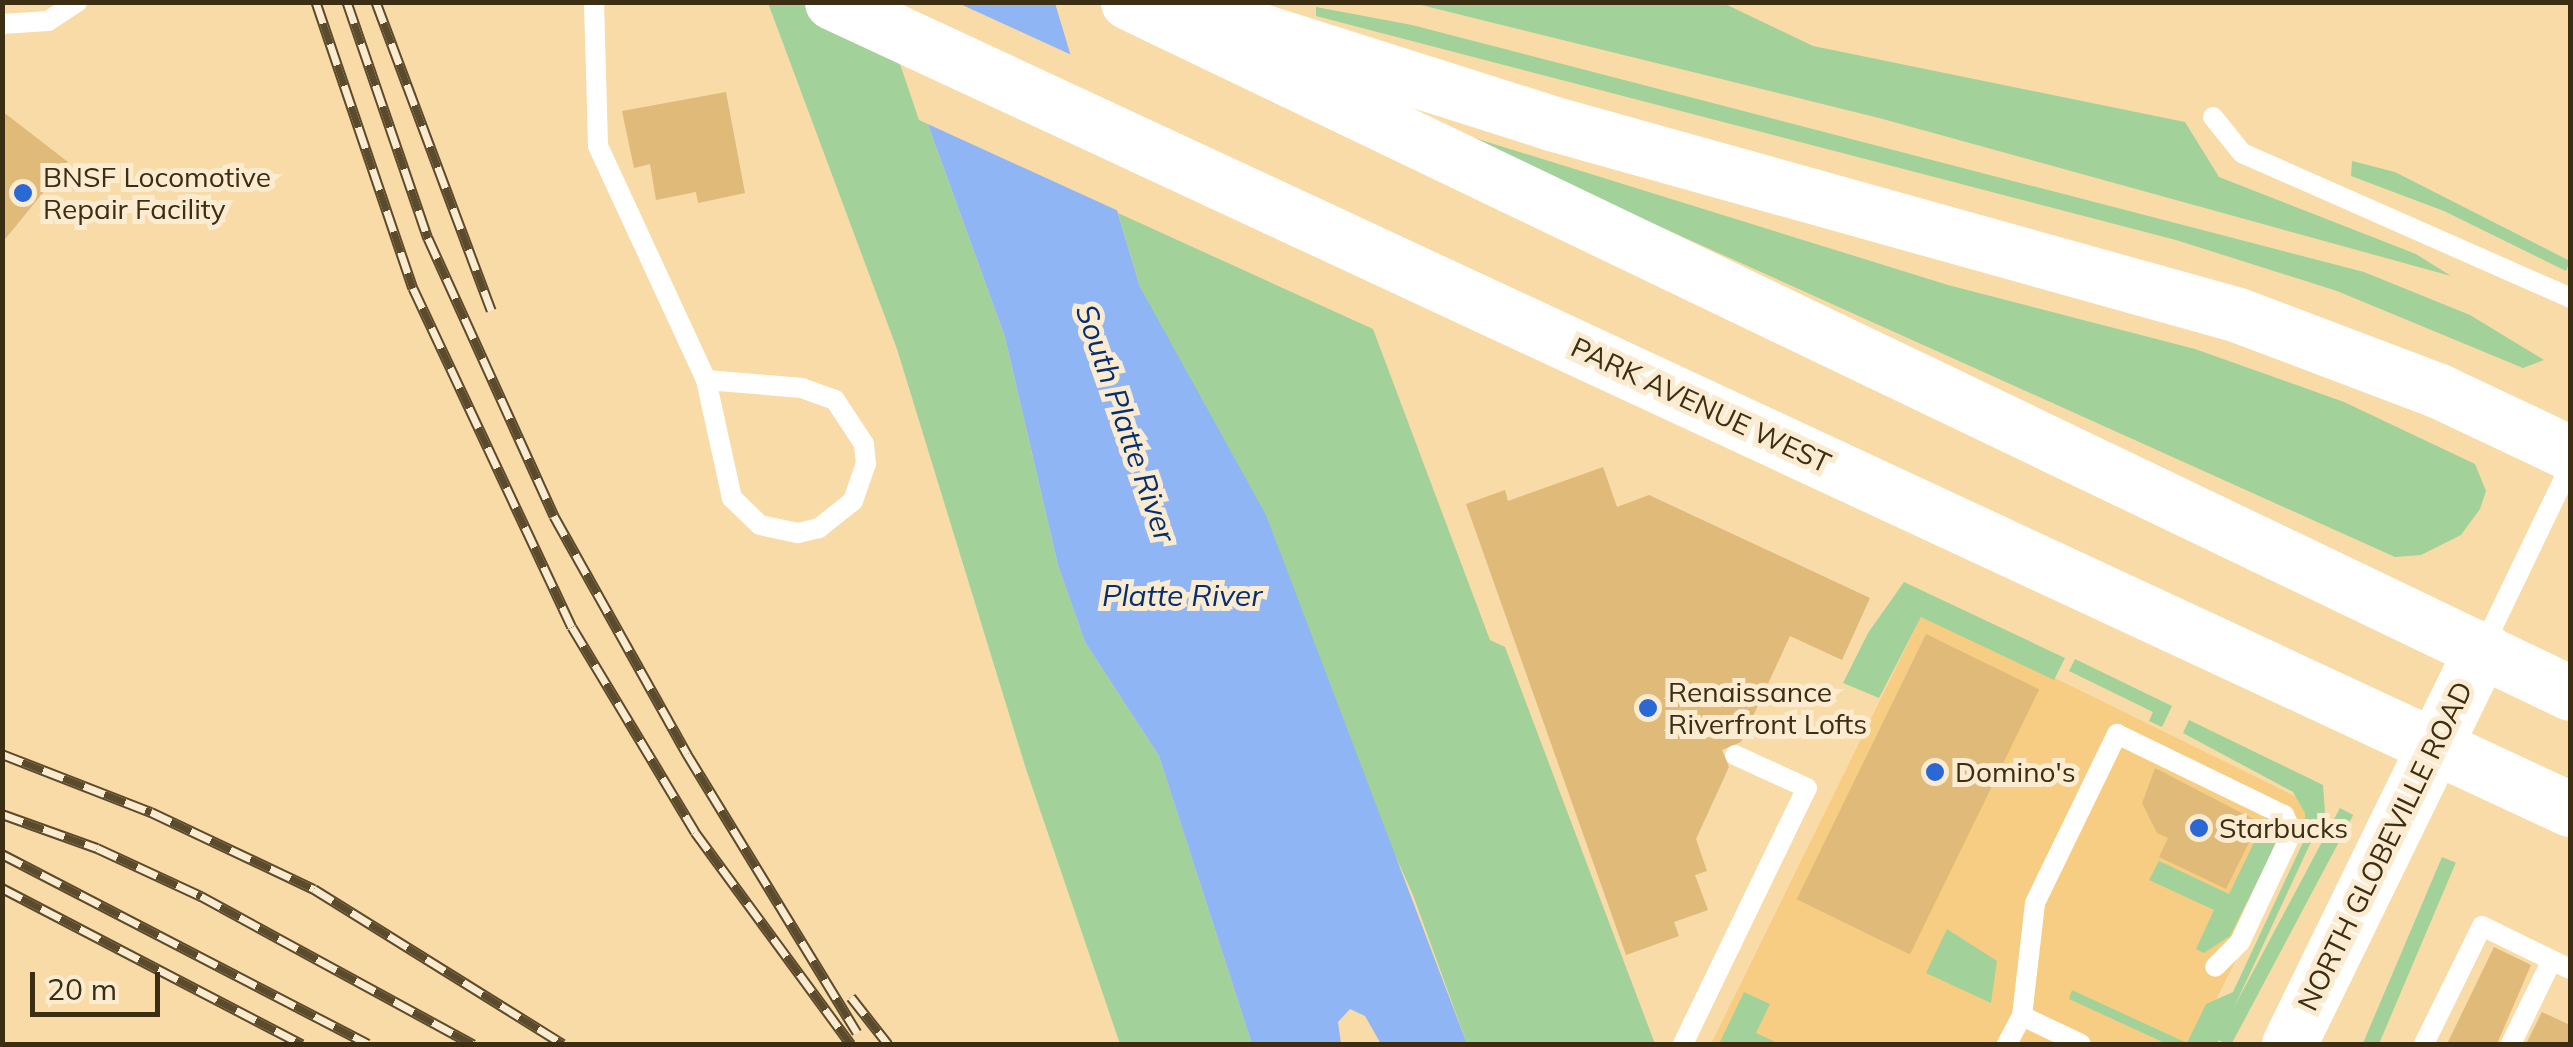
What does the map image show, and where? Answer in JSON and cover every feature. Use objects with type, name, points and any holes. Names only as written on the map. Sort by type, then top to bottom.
[{"type":"main road","name":"PARK AVENUE WEST","points":[[832,2],[2436,742],[2570,809]]},
{"type":"main road","points":[[1128,2],[1553,211],[2570,693]]},
{"type":"main road","points":[[1170,2],[1551,124],[2238,315],[2439,391],[2570,453]]},
{"type":"main road","name":"NORTH GLOBEVILLE ROAD","points":[[2288,1044],[2482,648]]},
{"type":"lane","points":[[2,24],[48,21],[77,2]]},
{"type":"lane","points":[[594,2],[598,146],[706,380],[724,481],[744,514],[778,532],[819,528],[854,502],[866,464],[864,444],[835,400],[802,388],[706,380]]},
{"type":"lane","points":[[2213,117],[2242,153],[2570,298]]},
{"type":"lane","points":[[2482,648],[2570,466]]},
{"type":"lane","points":[[2007,1044],[2022,1016],[2035,902],[2117,734],[2284,815],[2292,832],[2240,942],[2215,967]]},
{"type":"lane","points":[[1683,1044],[1806,788],[1735,755]]},
{"type":"lane","points":[[2424,1044],[2482,926],[2562,964],[2511,1044]]},
{"type":"lane","points":[[2022,1016],[2080,1044]]},
{"type":"shaded area","points":[[1923,613],[2313,805],[2194,1044],[1711,1044]]},
{"type":"green space","points":[[768,3],[884,3],[1005,337],[1058,565],[1085,642],[1159,756],[1252,1044],[1120,1044],[1026,769],[897,349]]},
{"type":"green space","points":[[1413,3],[1723,3],[1813,46],[2185,122],[2219,177],[2416,254],[2451,276],[1879,118]]},
{"type":"green space","points":[[1316,7],[1412,25],[2364,272],[2470,315],[2544,360],[2523,368],[2337,291],[2176,240],[1316,16]]},
{"type":"green space","points":[[1436,126],[1948,285],[2195,349],[2344,402],[2475,464],[2486,491],[2480,509],[2461,535],[2421,555],[2395,557]]},
{"type":"green space","points":[[2352,161],[2395,172],[2570,261],[2566,271],[2444,211],[2351,176]]},
{"type":"green space","points":[[1118,213],[1373,329],[1490,640],[1505,647],[1655,1044],[1467,1044],[1413,895],[1140,287]]},
{"type":"green space","points":[[1904,582],[2065,658],[2054,680],[1921,617],[1879,698],[1843,683],[1868,633]]},
{"type":"green space","points":[[2075,659],[2172,706],[2162,727],[2149,721],[2153,712],[2069,671]]},
{"type":"green space","points":[[2189,720],[2323,785],[2325,812],[2217,1044],[2167,1044],[2069,999],[2072,990],[2187,1043],[2206,1004],[2233,992],[2305,838],[2305,813],[2293,792],[2183,733]]},
{"type":"green space","points":[[2340,808],[2353,815],[2232,1044],[2217,1039]]},
{"type":"green space","points":[[2267,816],[2276,821],[2280,836],[2230,936],[2204,953],[2196,949],[2214,910],[2149,880],[2159,861],[2229,894]]},
{"type":"green space","points":[[2442,857],[2456,863],[2379,1044],[2363,1044]]},
{"type":"green space","points":[[1947,929],[1997,961],[1991,1003],[1926,973]]},
{"type":"green space","points":[[1744,992],[1770,1004],[1756,1033],[1780,1044],[1719,1044]]},
{"type":"water","name":"Platte River","points":[[884,3],[1055,3],[1140,287],[1266,515],[1467,1044],[1381,1044],[1365,1016],[1350,1009],[1338,1022],[1341,1044],[1252,1044],[1159,756],[1085,642],[1058,565],[1005,337]]},
{"type":"pier","points":[[879,2],[958,3],[1076,57],[1123,213],[919,120]]},
{"type":"building","points":[[726,92],[745,193],[698,203],[696,192],[656,200],[650,164],[634,168],[622,111]]},
{"type":"building","name":"BNSF Locomotive Repair Facility","points":[[2,111],[68,162],[2,243]]},
{"type":"building","name":"Renaissance Riverfront Lofts","points":[[1603,467],[1617,507],[1649,495],[1870,598],[1842,660],[1790,636],[1741,742],[1722,750],[1729,767],[1696,839],[1707,871],[1695,875],[1708,910],[1674,922],[1679,936],[1626,955],[1466,504],[1505,490],[1508,501]]},
{"type":"building","points":[[1926,634],[2039,689],[1910,954],[1797,899]]},
{"type":"building","points":[[2155,768],[2259,822],[2226,889],[2159,857],[2168,838],[2157,833],[2142,803]]},
{"type":"building","points":[[2494,947],[2531,965],[2497,1044],[2447,1044]]},
{"type":"building","points":[[2542,1012],[2570,1025],[2570,1044],[2526,1044]]},
{"type":"railway","points":[[316,2],[413,288],[572,627],[695,832],[851,1044]]},
{"type":"railway","points":[[347,2],[428,238],[554,516],[687,754],[857,1032]]},
{"type":"railway","points":[[376,2],[491,310]]},
{"type":"railway","points":[[2,754],[151,812],[314,889],[563,1044]]},
{"type":"railway","points":[[2,814],[97,848],[201,896],[473,1044]]},
{"type":"railway","points":[[2,854],[368,1044]]},
{"type":"railway","points":[[2,888],[302,1044]]},
{"type":"railway","points":[[851,997],[888,1044]]},
{"type":"place","name":"BNSF Locomotive Repair Facility","points":[[23,193]]},
{"type":"place","name":"Renaissance Riverfront Lofts","points":[[1648,708]]},
{"type":"place","name":"Domino's","points":[[1935,772]]},
{"type":"place","name":"Starbucks","points":[[2199,828]]},
{"type":"water label","name":"South Platte River","points":[[1126,423]]}]
